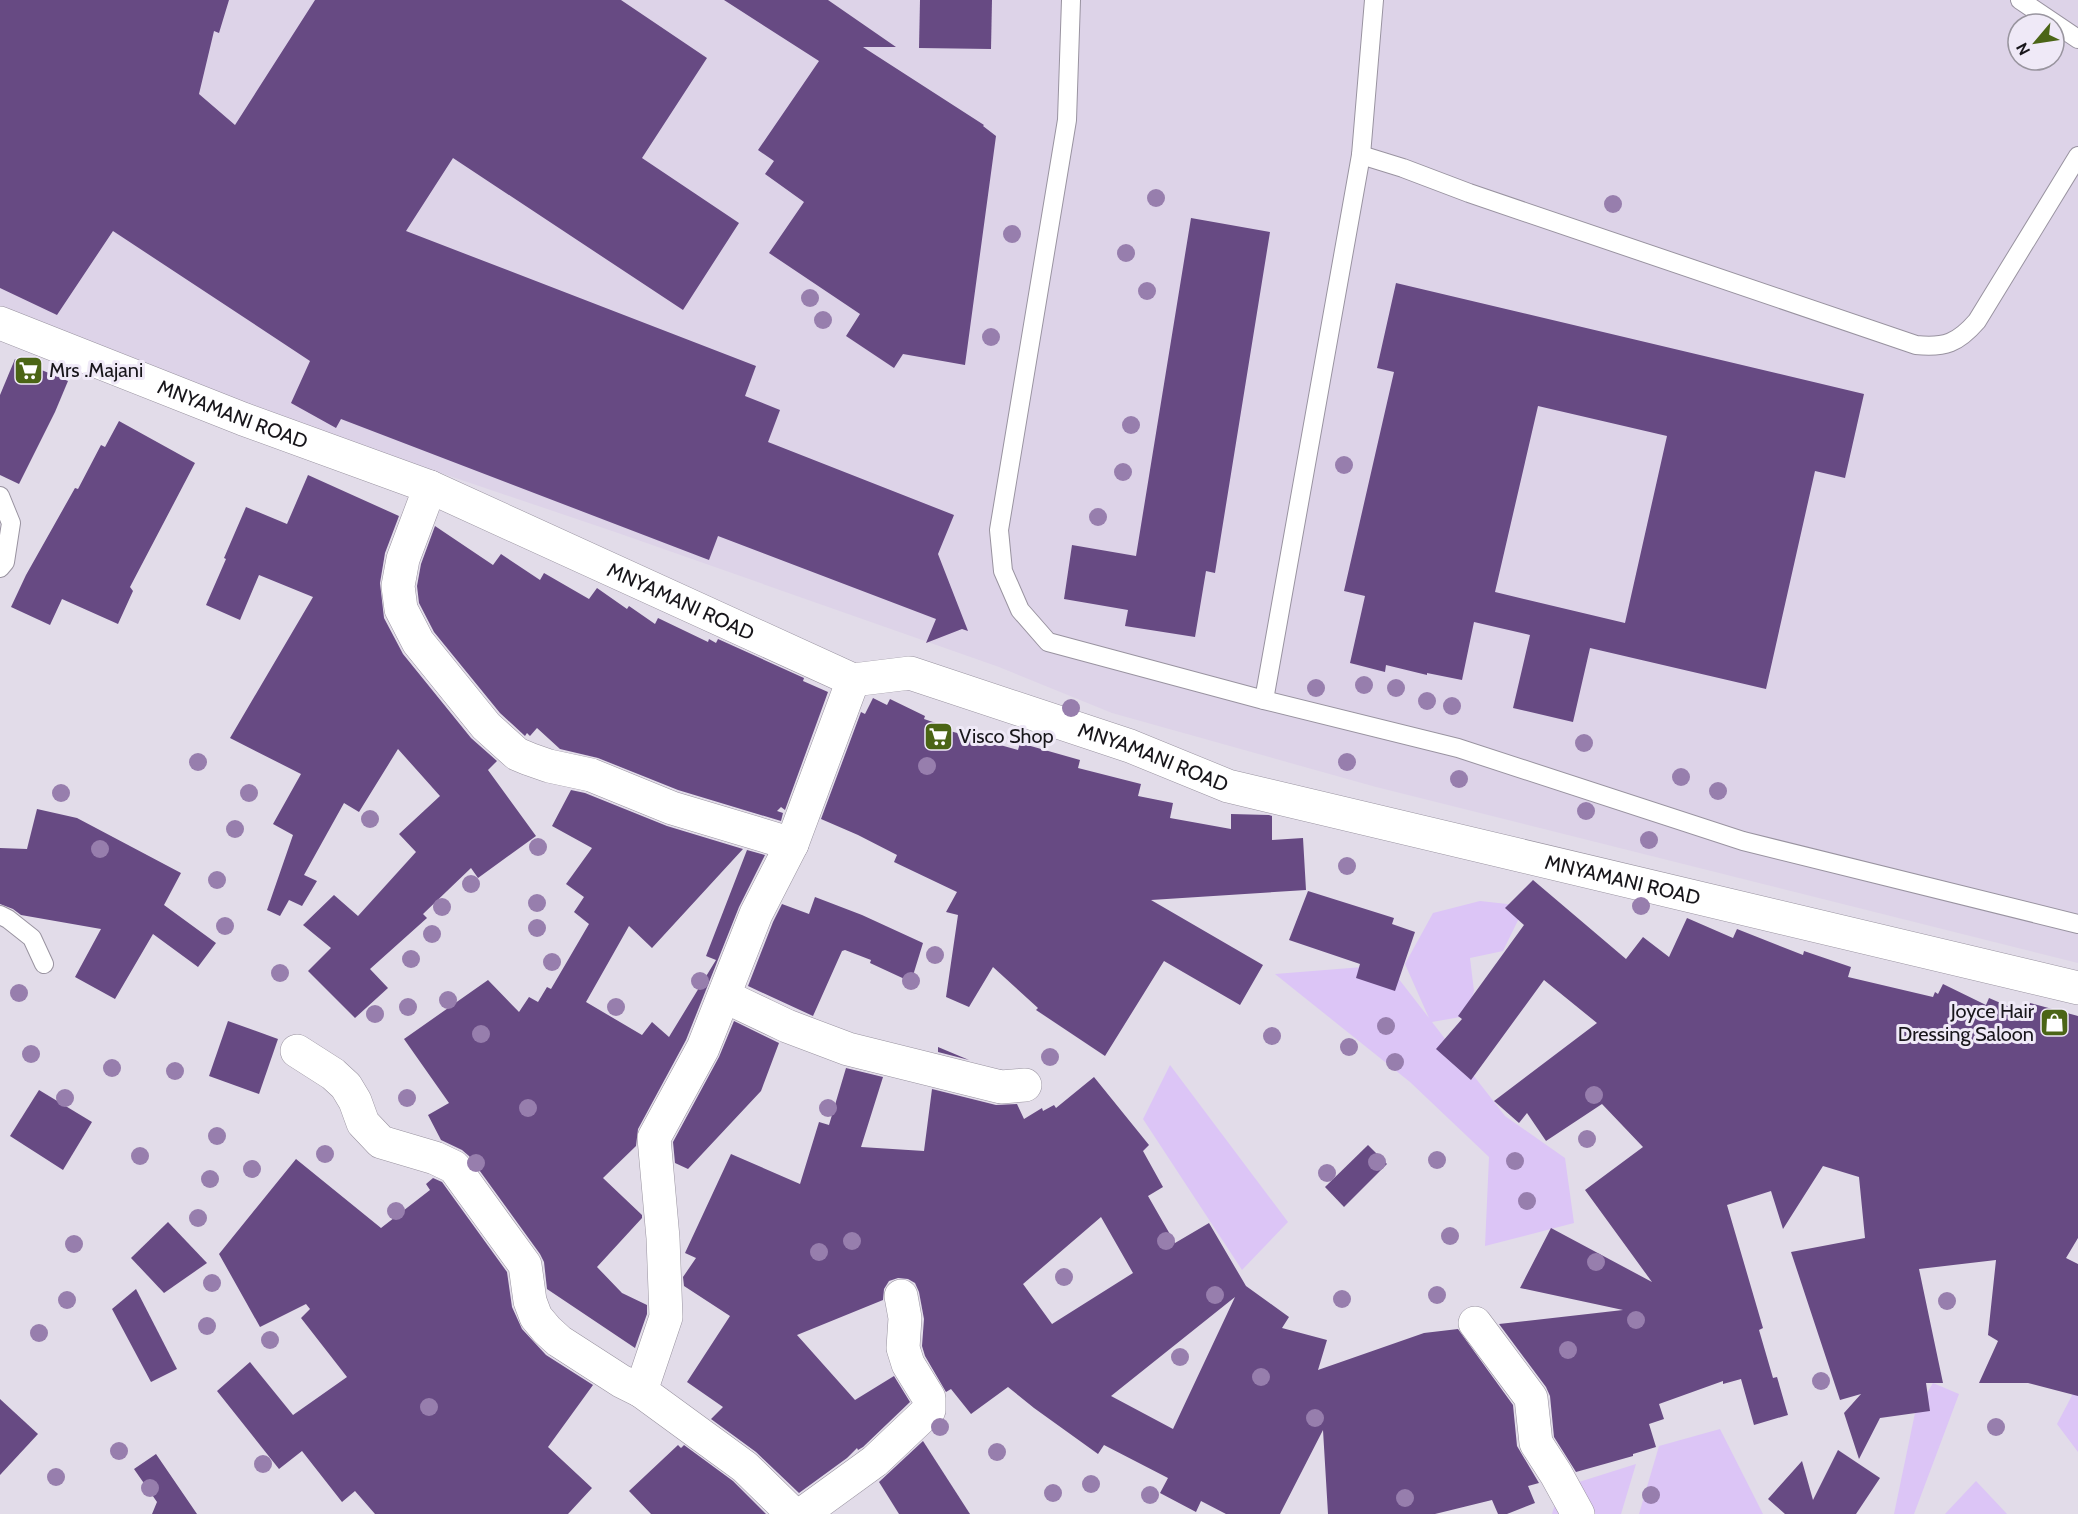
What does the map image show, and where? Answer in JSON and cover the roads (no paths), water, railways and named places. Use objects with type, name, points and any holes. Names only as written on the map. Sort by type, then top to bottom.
[{"type":"street","name":"MNYAMANI ROAD","points":[[0,323],[243,419],[430,487],[853,680],[910,673],[1130,746],[1228,786],[2078,988]]},
{"type":"street","points":[[430,487],[404,559],[398,586],[401,609],[418,642],[486,726],[517,754],[529,759],[591,775],[672,808],[792,844]]},
{"type":"street","points":[[641,1391],[666,1317],[663,1238],[654,1138],[703,1048],[756,914],[792,844],[853,680]]},
{"type":"street","points":[[723,996],[787,1026],[848,1049],[1001,1087],[1025,1085]]},
{"type":"street","points":[[297,1051],[333,1074],[346,1086],[355,1101],[363,1123],[381,1142],[435,1158],[454,1167],[525,1265],[530,1301],[536,1317],[547,1330],[559,1341],[621,1381],[641,1391],[745,1467],[793,1514]]},
{"type":"street","points":[[802,1514],[875,1461],[929,1410],[929,1398],[908,1364],[903,1348],[905,1318],[901,1296]]},
{"type":"street","points":[[1475,1323],[1531,1398],[1536,1443],[1578,1514]]},
{"type":"lane","points":[[1071,0],[1067,120],[999,530],[1003,571],[1020,610],[1048,642],[1264,700],[1458,748],[1743,841],[2078,924]]},
{"type":"lane","points":[[1264,700],[1361,155],[1374,0]]},
{"type":"lane","points":[[2020,0],[2078,39]]},
{"type":"lane","points":[[1361,155],[1916,345],[1933,347],[1951,343],[1965,334],[1977,321],[2078,156]]},
{"type":"lane","points":[[0,496],[11,523],[5,562],[0,568]]},
{"type":"lane","points":[[0,915],[32,938],[44,964]]},
{"type":"place","name":"Mrs .Majani","points":[[28,370]]},
{"type":"place","name":"Visco Shop","points":[[938,736]]},
{"type":"place","name":"Joyce Hair Dressing Saloon","points":[[2055,1022]]}]
